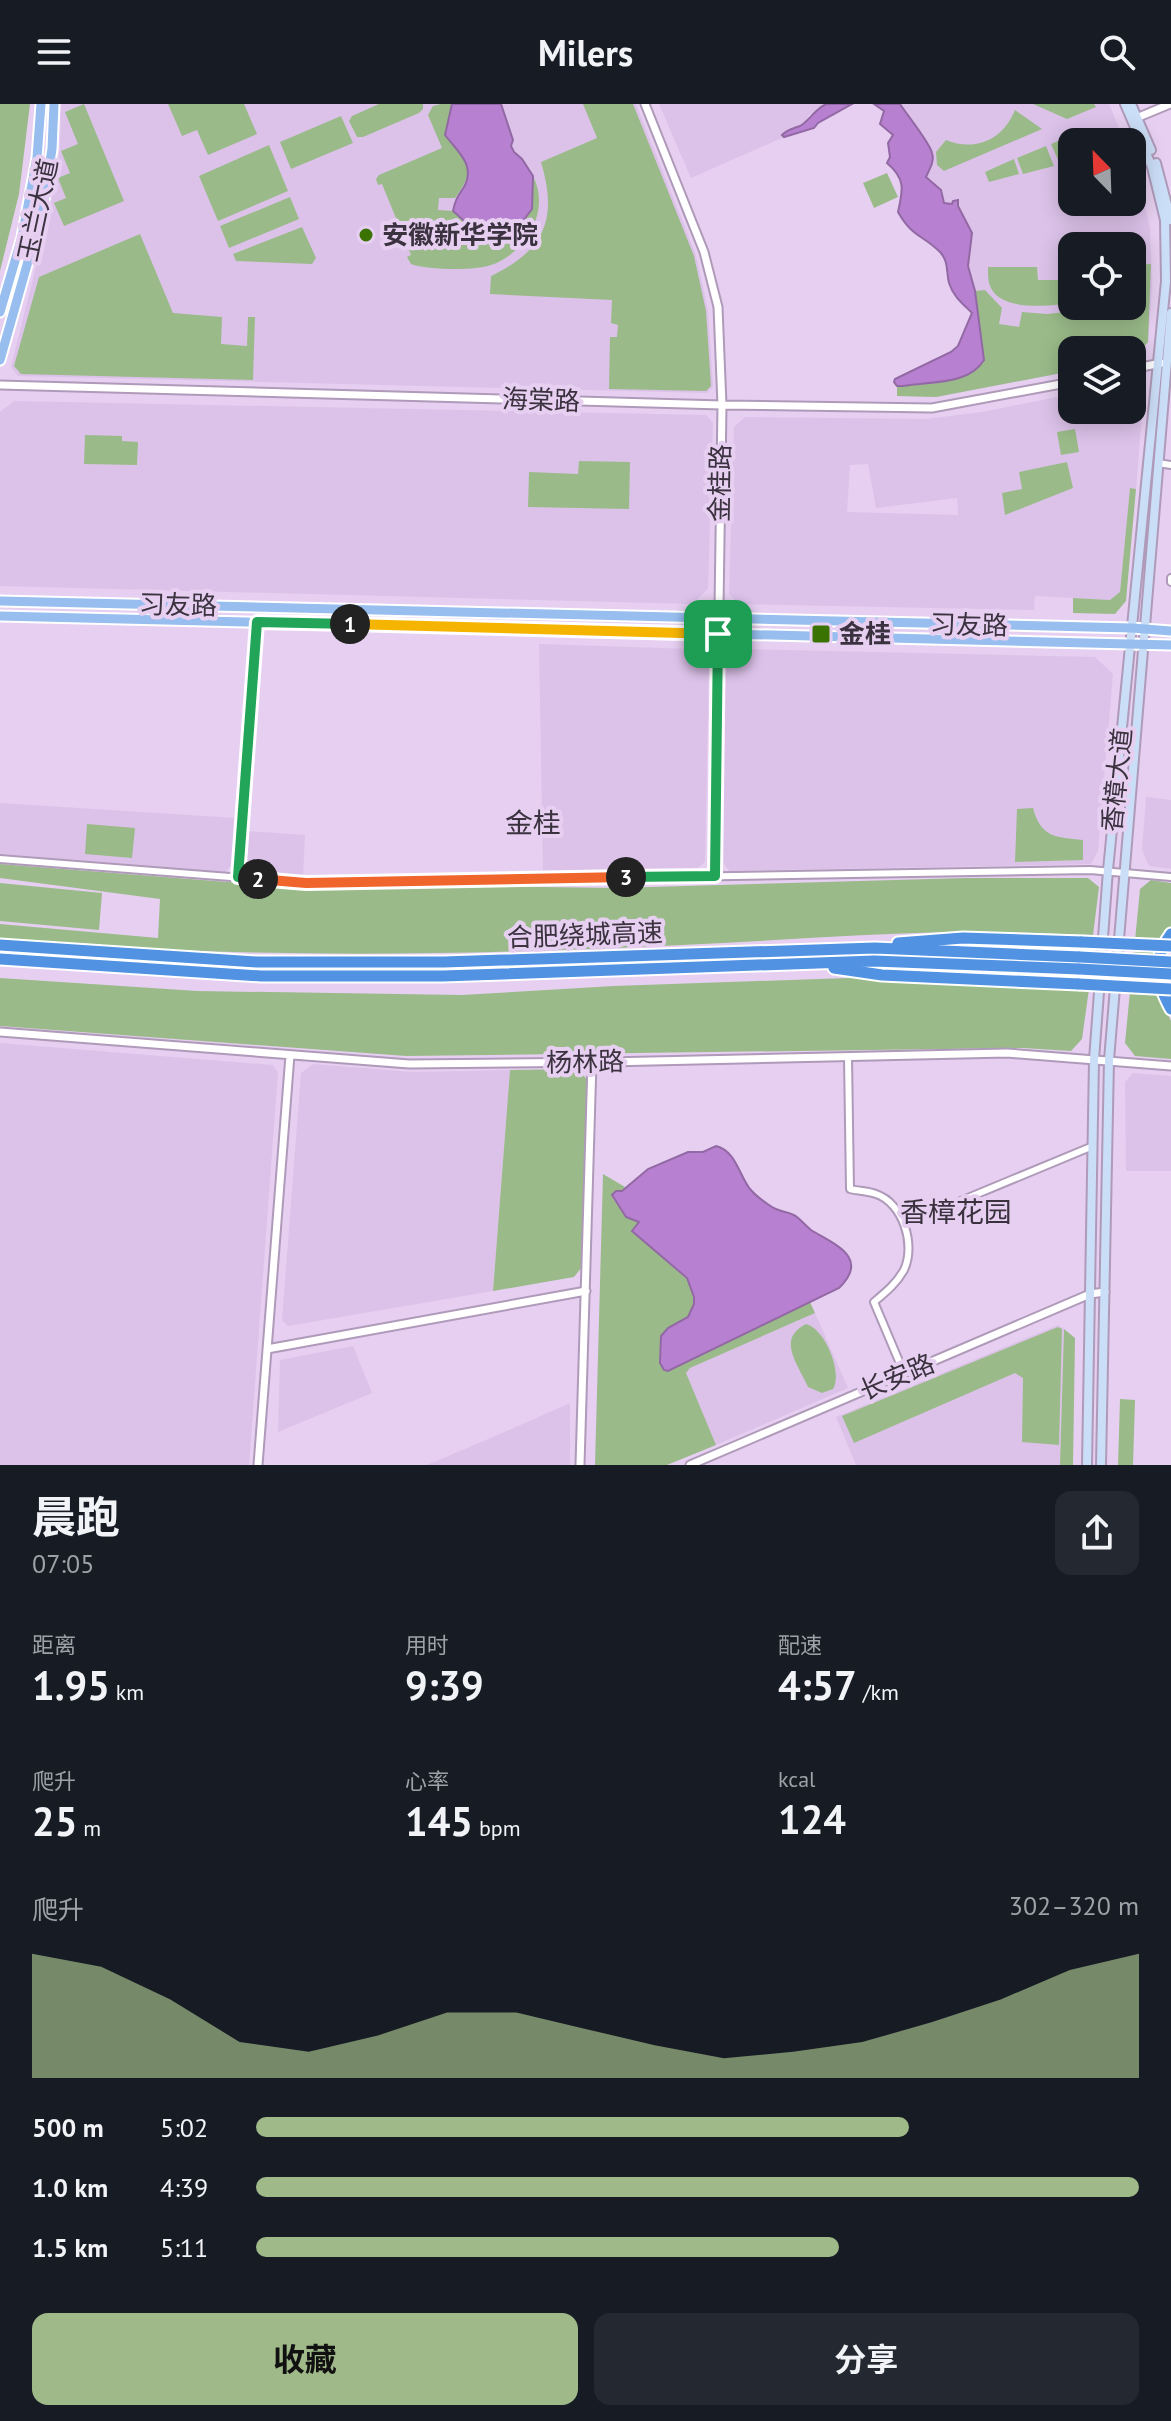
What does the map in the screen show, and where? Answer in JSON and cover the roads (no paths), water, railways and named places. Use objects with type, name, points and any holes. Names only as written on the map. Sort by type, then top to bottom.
[{"type":"highway","points":[[1171,934],[1157,960],[1162,993],[1171,1009]]},
{"type":"highway","points":[[807,950],[963,938],[1171,946]]},
{"type":"highway","name":"合肥绕城高速","points":[[0,945],[257,962],[444,962],[875,948],[1080,963],[1171,974]]},
{"type":"highway","name":"合肥绕城高速","points":[[0,959],[261,976],[443,976],[874,961],[1171,962]]},
{"type":"highway","points":[[806,963],[882,975],[1171,989]]},
{"type":"main road","name":"玉兰大道","points":[[0,312],[27,210],[37,158],[41,104]]},
{"type":"main road","name":"玉兰大道","points":[[0,360],[42,212],[52,149],[54,104]]},
{"type":"main road","name":"香樟大道","points":[[1125,104],[1158,169],[1171,220]]},
{"type":"main road","name":"香樟大道","points":[[1101,1465],[1109,1060],[1165,362],[1165,220],[1152,167],[1131,104]]},
{"type":"main road","name":"香樟大道","points":[[1087,1465],[1094,1060],[1130,642],[1171,313]]},
{"type":"main road","name":"习友路","points":[[0,601],[1171,631]]},
{"type":"main road","name":"习友路","points":[[0,616],[1171,645]]},
{"type":"street","name":"金桂路","points":[[645,104],[704,252],[718,307],[722,405],[715,876]]},
{"type":"street","points":[[1134,119],[1170,104]]},
{"type":"street","name":"海棠路","points":[[2,387],[932,408],[1058,385]]},
{"type":"street","points":[[1158,463],[1171,465]]},
{"type":"street","points":[[238,877],[257,622]]},
{"type":"street","points":[[0,859],[306,883],[1108,870],[1171,877]]},
{"type":"street","name":"杨林路","points":[[0,1032],[409,1064],[1007,1053],[1171,1066]]},
{"type":"street","points":[[258,1465],[290,1055]]},
{"type":"street","points":[[848,1057],[850,1189],[876,1194],[892,1203],[905,1224],[908,1257],[905,1268],[893,1287],[874,1302],[904,1373]]},
{"type":"street","points":[[580,1465],[592,1062]]},
{"type":"street","points":[[905,1224],[1093,1146]]},
{"type":"street","points":[[267,1349],[586,1291]]},
{"type":"street","name":"长安路","points":[[690,1465],[1090,1294],[1105,1292]]},
{"type":"place","name":"安徽新华学院","points":[[366,235]]},
{"type":"place","name":"金桂","points":[[821,634]]},
{"type":"district","name":"金桂","points":[[533,823]]},
{"type":"district","name":"香樟花园","points":[[956,1212]]}]
